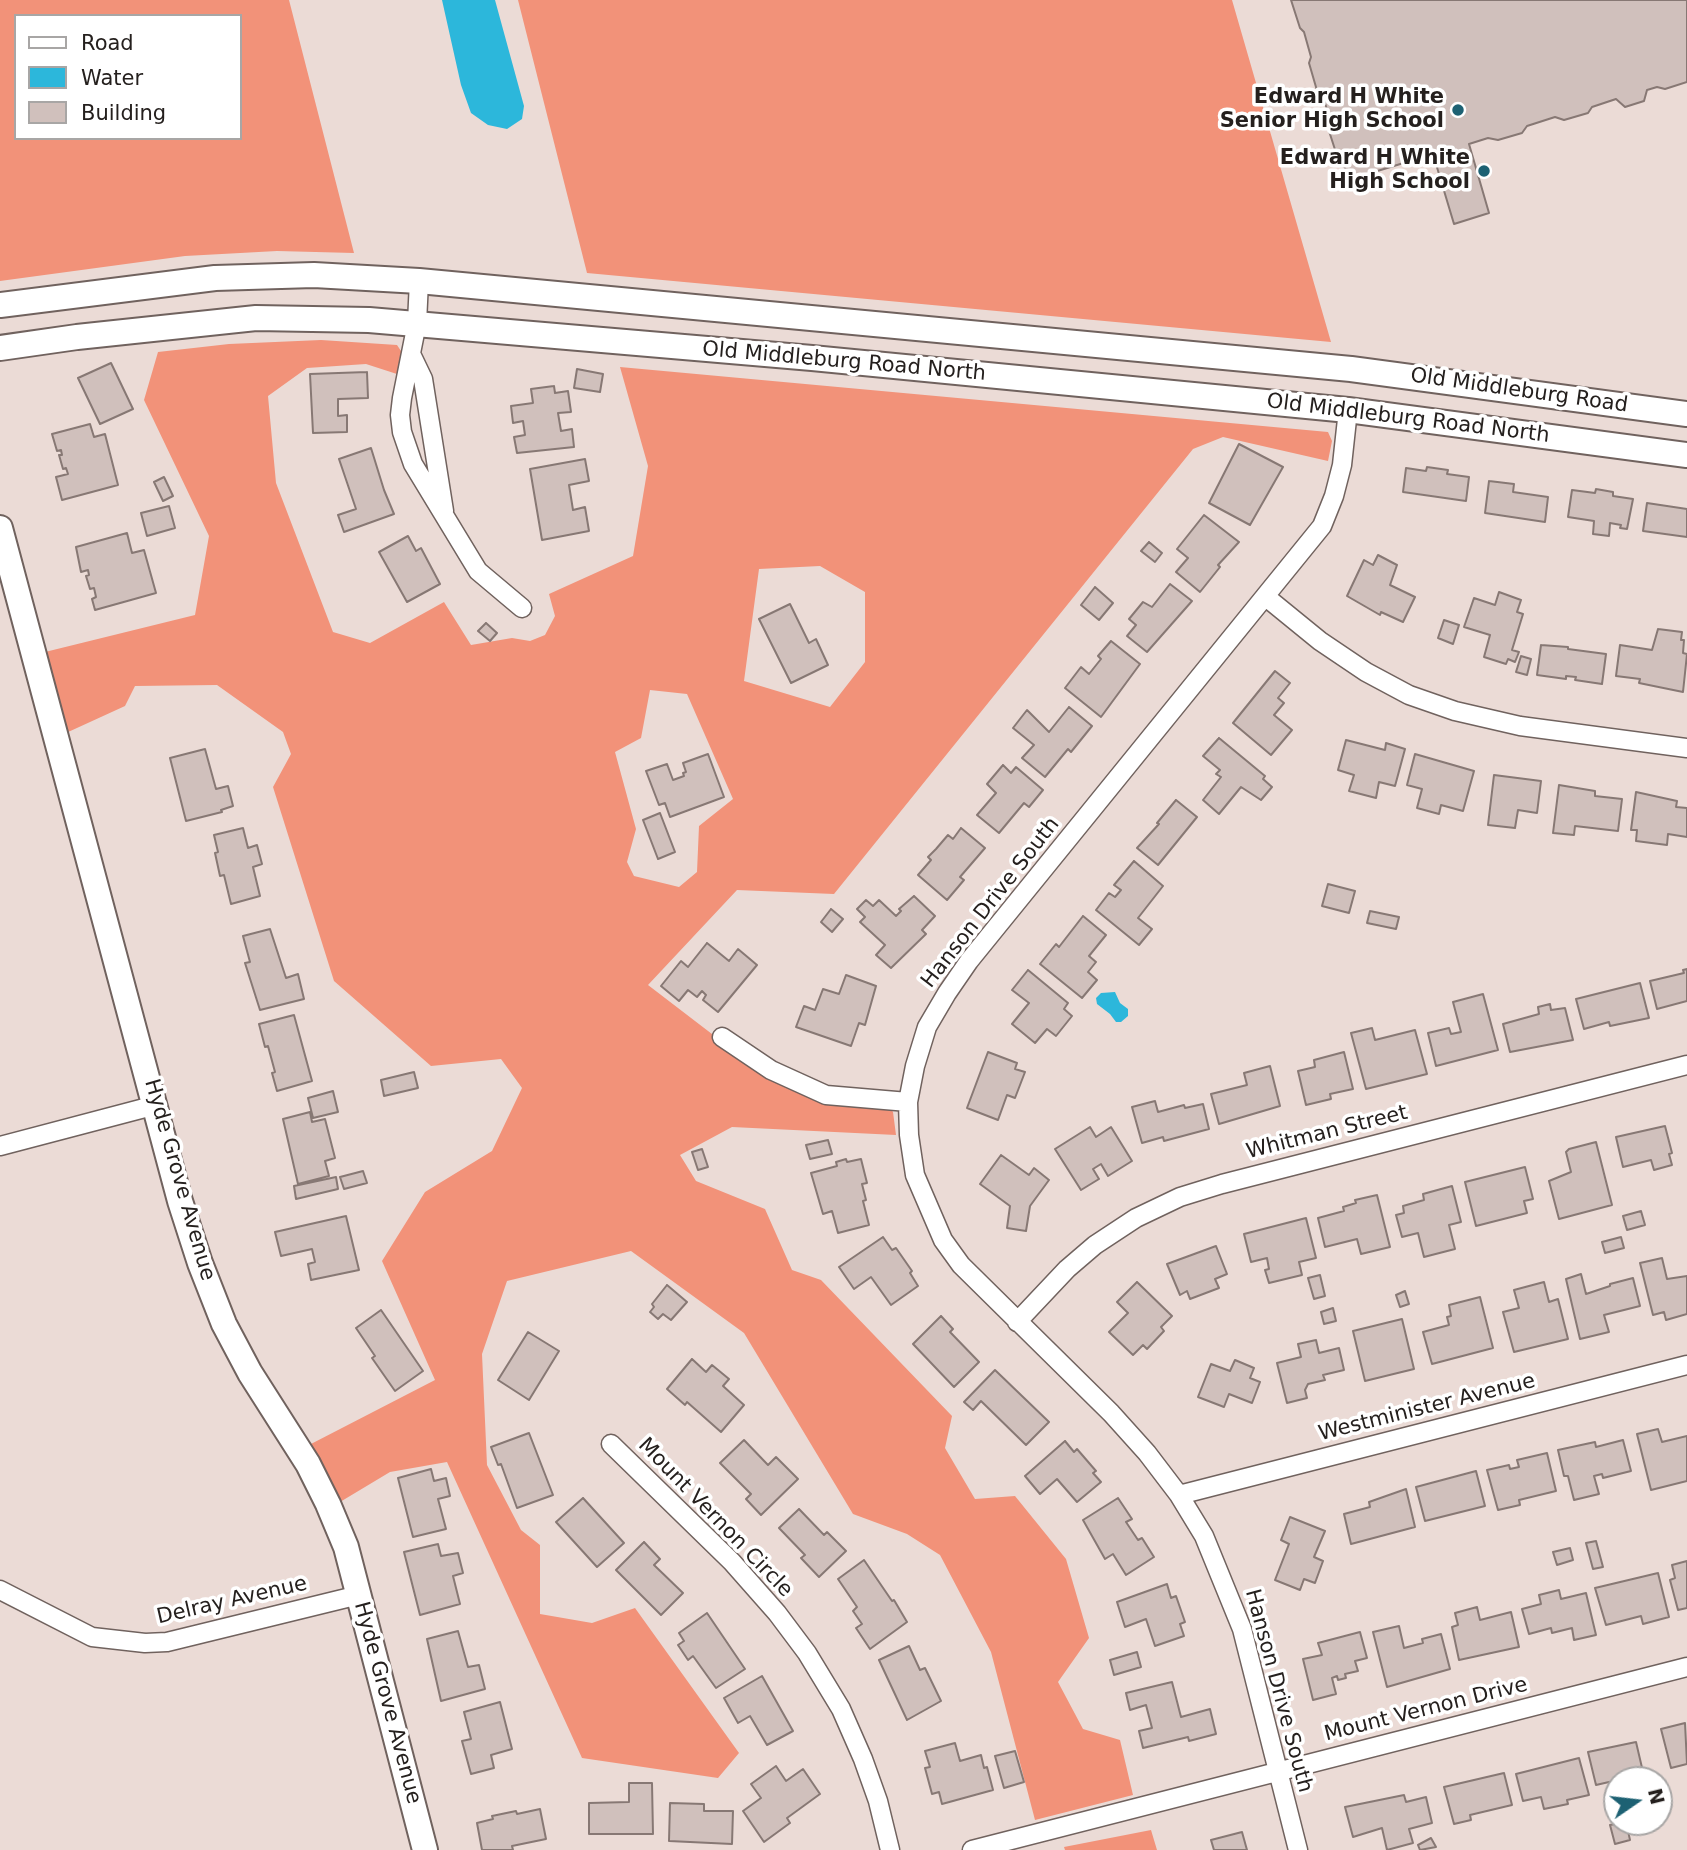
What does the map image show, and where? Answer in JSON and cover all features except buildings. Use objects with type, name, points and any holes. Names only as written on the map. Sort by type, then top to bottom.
[{"type":"main road","name":"Old Middleburg Road North","points":[[0,305],[215,278],[291,275],[419,281],[1351,369]]},
{"type":"main road","name":"Old Middleburg Road North","points":[[0,348],[256,318],[417,323],[1348,410],[1687,455]]},
{"type":"main road","points":[[882,325],[882,366]]},
{"type":"main road","name":"Old Middleburg Road","points":[[1351,369],[1687,414]]},
{"type":"main road","name":"Hyde Grove Avenue","points":[[0,528],[180,1201],[224,1324],[250,1373],[308,1464],[345,1547],[425,1850]]},
{"type":"street","points":[[419,281],[417,323],[400,415],[402,432],[413,464],[478,571],[522,608]]},
{"type":"street","points":[[411,354],[423,379],[445,517]]},
{"type":"street","name":"Hanson Drive South","points":[[1298,1850],[1242,1629],[1204,1536],[1179,1495],[1147,1453],[1111,1413],[961,1265],[943,1240],[915,1175],[909,1135],[908,1102],[927,1027],[961,972],[1322,526],[1342,465],[1348,410]]},
{"type":"street","points":[[1266,597],[1366,672],[1421,699],[1455,711],[1520,726],[1687,748]]},
{"type":"street","points":[[722,1037],[771,1070],[826,1095],[908,1102]]},
{"type":"street","name":"Whitman Street","points":[[1017,1322],[1067,1269],[1095,1245],[1136,1218],[1180,1197],[1235,1180],[1687,1065]]},
{"type":"street","points":[[0,1146],[156,1105]]},
{"type":"street","name":"Westminister Avenue","points":[[1179,1495],[1687,1365]]},
{"type":"street","name":"Mount Vernon Circle","points":[[611,1444],[732,1562],[777,1612],[807,1653],[841,1709],[863,1759],[890,1850]]},
{"type":"street","name":"Delray Avenue","points":[[0,1590],[92,1637],[145,1643],[167,1642],[359,1595]]},
{"type":"street","name":"Mount Vernon Drive","points":[[972,1850],[1687,1667]]},
{"type":"shaded area","points":[[0,0],[289,0],[354,253],[277,251],[185,256],[0,281]]},
{"type":"shaded area","points":[[518,0],[1232,0],[1331,342],[587,273]]},
{"type":"shaded area","points":[[321,340],[397,345],[403,354],[400,375],[366,364],[307,368],[268,396],[276,483],[333,632],[370,643],[444,602],[471,645],[512,638],[530,641],[545,635],[555,616],[549,594],[633,556],[648,466],[620,367],[1328,432],[1332,441],[1328,461],[1223,437],[1193,449],[834,894],[737,890],[648,985],[772,1080],[887,1104],[893,1112],[896,1135],[732,1127],[680,1155],[696,1181],[765,1209],[792,1270],[821,1280],[952,1416],[945,1448],[975,1499],[1015,1496],[1066,1559],[1089,1638],[1058,1682],[1083,1729],[1120,1740],[1133,1795],[1035,1820],[991,1652],[940,1555],[907,1534],[853,1514],[744,1333],[631,1251],[507,1281],[482,1354],[487,1465],[521,1530],[540,1545],[540,1614],[592,1623],[635,1608],[739,1753],[718,1778],[582,1758],[447,1462],[390,1472],[340,1502],[309,1445],[435,1380],[382,1261],[425,1192],[492,1151],[522,1088],[501,1059],[431,1066],[334,981],[273,787],[291,754],[283,732],[217,685],[135,686],[125,706],[66,733],[45,652],[195,615],[209,536],[144,400],[158,352],[229,344]],"holes":[[[820,566],[865,592],[865,662],[830,707],[744,681],[759,569]],[[650,690],[687,694],[733,799],[699,826],[697,872],[679,887],[634,876],[627,862],[636,829],[615,752],[641,738]]]},
{"type":"shaded area","points":[[1151,1830],[1157,1850],[1065,1850],[1064,1847]]},
{"type":"water","points":[[442,0],[495,0],[524,106],[522,119],[507,129],[488,125],[471,113],[461,85]]},
{"type":"water","points":[[1115,992],[1120,1003],[1128,1009],[1128,1016],[1121,1022],[1116,1022],[1097,1004],[1096,998],[1101,993]]},
{"type":"place","name":"Edward H White Senior High School","points":[[1458,110]]},
{"type":"place","name":"Edward H White High School","points":[[1484,171]]}]
